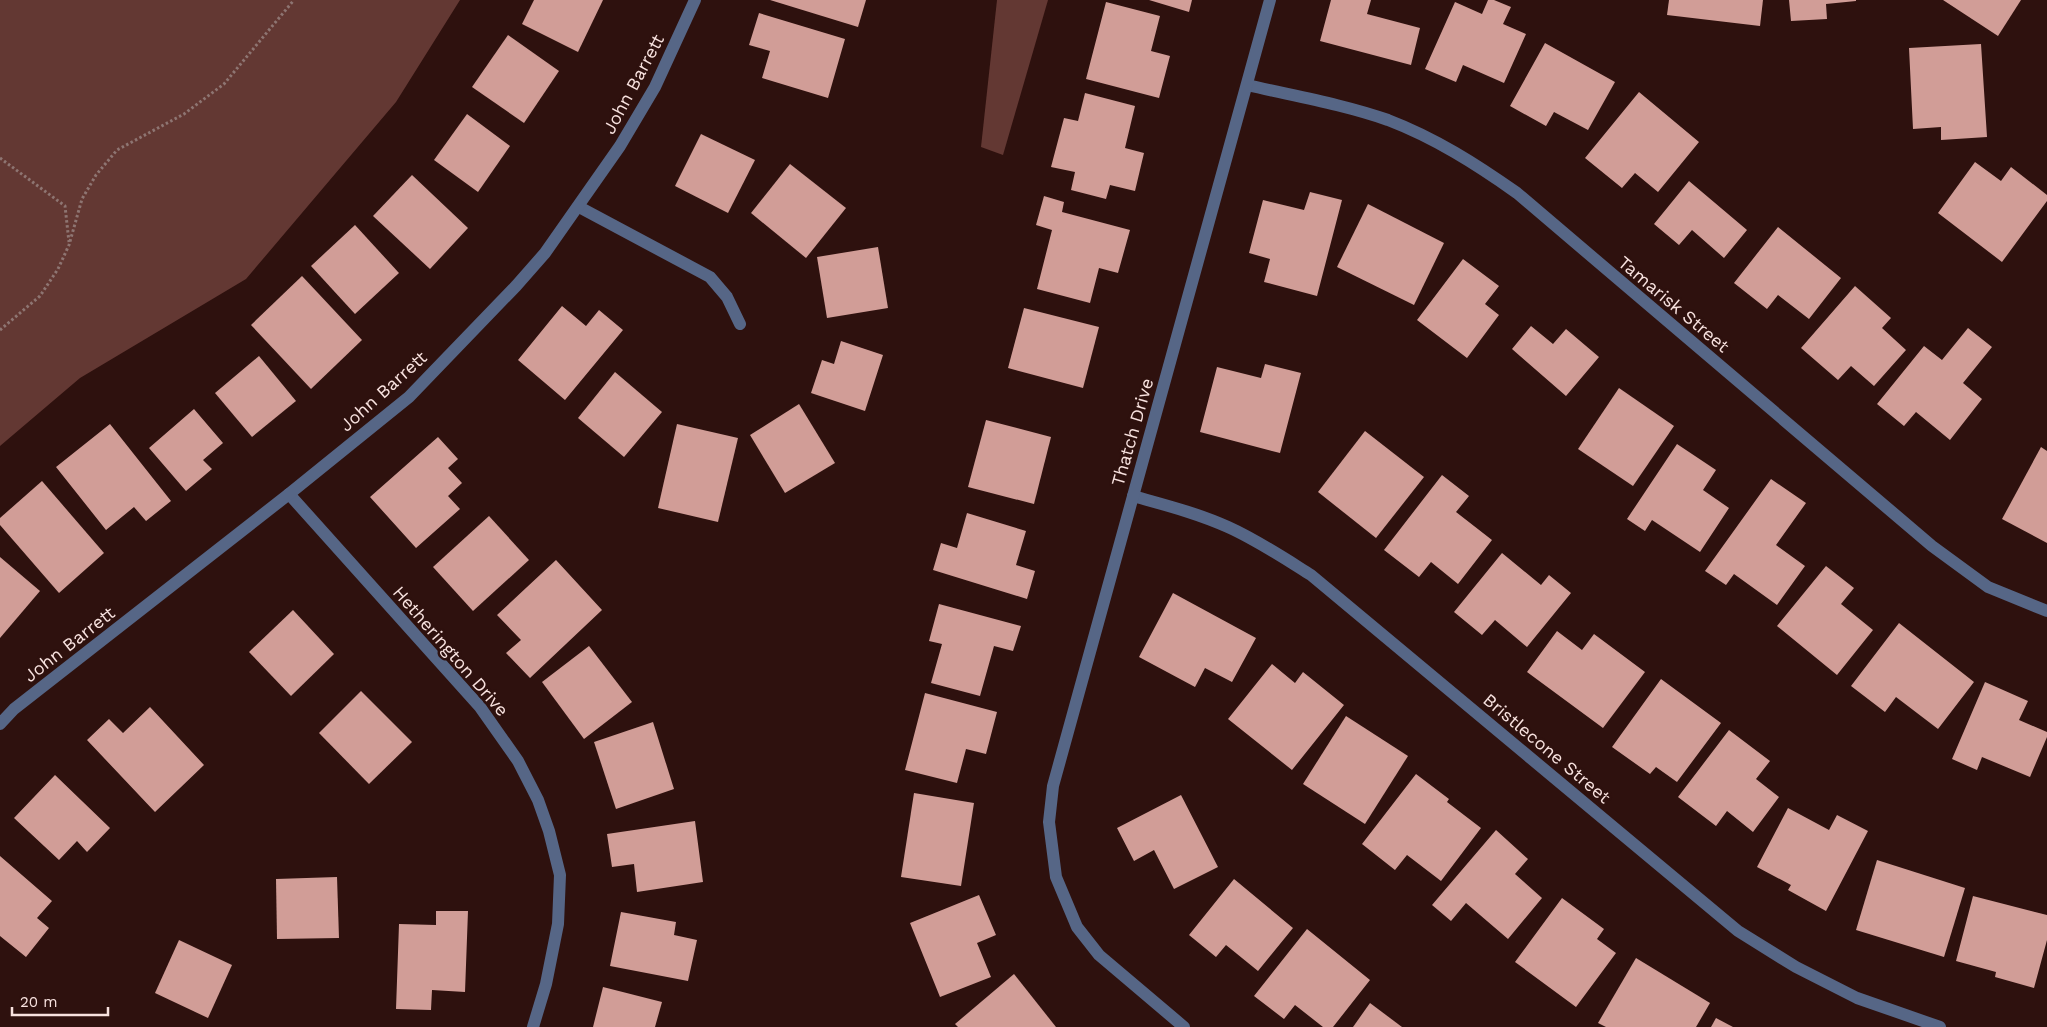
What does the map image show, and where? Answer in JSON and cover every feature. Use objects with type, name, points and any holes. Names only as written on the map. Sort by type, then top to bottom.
[{"type":"street","name":"John Barrett","points":[[0,724],[14,709],[289,494],[409,397],[516,286],[545,253],[580,207],[620,146],[655,87],[695,0]]},
{"type":"street","name":"Thatch Drive","points":[[1184,1027],[1099,955],[1077,927],[1056,877],[1048,822],[1053,786],[1270,0]]},
{"type":"street","name":"Tamarisk Street","points":[[1247,85],[1340,106],[1388,120],[1433,140],[1476,165],[1524,200],[1932,546],[1988,587],[2047,611]]},
{"type":"street","points":[[580,207],[710,277],[727,297],[740,324]]},
{"type":"street","name":"Hetherington Drive","points":[[289,494],[480,706],[518,761],[538,800],[549,831],[560,875],[558,924],[546,984],[533,1027]]},
{"type":"street","name":"Bristlecone Street","points":[[1133,496],[1181,509],[1227,526],[1270,549],[1311,575],[1738,931],[1796,968],[1857,998],[1940,1027]]},
{"type":"path","points":[[0,330],[40,296],[58,269],[69,245],[82,199],[96,175],[118,150],[184,114],[224,84],[294,0]]},
{"type":"path","points":[[0,158],[65,206],[69,245]]},
{"type":"shaded area","points":[[0,0],[460,0],[396,102],[246,279],[80,378],[0,446]]},
{"type":"shaded area","points":[[997,0],[1048,0],[1003,155],[981,147]]},
{"type":"building","points":[[534,0],[603,0],[578,52],[522,24]]},
{"type":"building","points":[[770,0],[866,0],[858,27]]},
{"type":"building","points":[[1149,0],[1192,0],[1189,12]]},
{"type":"building","points":[[1331,0],[1371,0],[1367,14],[1420,28],[1411,65],[1320,41]]},
{"type":"building","points":[[1488,0],[1494,0],[1511,7],[1503,24],[1526,34],[1504,83],[1463,65],[1456,82],[1425,69],[1455,2],[1482,14]]},
{"type":"building","points":[[1669,0],[1763,0],[1760,26],[1667,15]]},
{"type":"building","points":[[1789,0],[1856,1],[1826,4],[1827,19],[1791,21]]},
{"type":"building","points":[[1943,0],[2021,0],[1998,36]]},
{"type":"building","points":[[1106,2],[1160,16],[1151,51],[1170,56],[1159,98],[1086,79]]},
{"type":"building","points":[[759,13],[845,39],[828,98],[762,78],[770,51],[749,45]]},
{"type":"building","points":[[508,35],[559,71],[524,123],[472,87]]},
{"type":"building","points":[[1545,43],[1615,82],[1588,130],[1554,112],[1546,126],[1510,106]]},
{"type":"building","points":[[1981,44],[1987,137],[1941,140],[1941,127],[1913,129],[1909,48]]},
{"type":"building","points":[[1639,92],[1699,142],[1658,192],[1635,173],[1622,188],[1585,158]]},
{"type":"building","points":[[1085,93],[1135,106],[1125,148],[1144,153],[1135,191],[1110,185],[1106,199],[1071,190],[1075,172],[1051,167],[1064,118],[1078,121]]},
{"type":"building","points":[[467,114],[510,146],[478,192],[434,160]]},
{"type":"building","points":[[701,134],[755,160],[728,213],[675,186]]},
{"type":"building","points":[[1975,162],[2001,181],[2011,167],[2047,195],[2047,201],[2002,262],[1938,213]]},
{"type":"building","points":[[790,164],[846,208],[806,258],[751,213]]},
{"type":"building","points":[[412,175],[468,228],[430,269],[373,216]]},
{"type":"building","points":[[1689,181],[1747,230],[1724,258],[1692,230],[1679,245],[1654,224]]},
{"type":"building","points":[[1310,192],[1342,200],[1317,296],[1264,282],[1270,259],[1249,253],[1263,200],[1304,210]]},
{"type":"building","points":[[1044,196],[1064,202],[1062,212],[1130,230],[1118,273],[1099,268],[1090,303],[1037,289],[1052,230],[1036,225]]},
{"type":"building","points":[[1368,204],[1444,243],[1414,305],[1337,267]]},
{"type":"building","points":[[355,225],[399,273],[355,314],[311,266]]},
{"type":"building","points":[[1778,227],[1841,278],[1809,319],[1778,295],[1767,309],[1734,283]]},
{"type":"building","points":[[878,247],[888,308],[827,318],[817,257]]},
{"type":"building","points":[[1463,259],[1499,286],[1485,304],[1499,315],[1467,358],[1417,320]]},
{"type":"building","points":[[302,276],[362,340],[311,389],[251,325]]},
{"type":"building","points":[[1855,286],[1891,318],[1882,328],[1906,350],[1874,386],[1851,366],[1838,380],[1801,348]]},
{"type":"building","points":[[562,306],[586,326],[599,310],[623,330],[565,400],[518,360]]},
{"type":"building","points":[[1024,308],[1099,327],[1083,388],[1008,368]]},
{"type":"building","points":[[1531,326],[1553,344],[1566,329],[1599,357],[1566,396],[1512,349]]},
{"type":"building","points":[[1968,328],[1992,347],[1963,383],[1982,399],[1950,440],[1916,412],[1904,426],[1877,404],[1924,346],[1942,360]]},
{"type":"building","points":[[841,341],[883,355],[865,411],[811,393],[822,360],[834,364]]},
{"type":"building","points":[[259,356],[296,401],[252,437],[215,393]]},
{"type":"building","points":[[1265,364],[1301,373],[1280,453],[1200,432],[1217,367],[1261,378]]},
{"type":"building","points":[[615,372],[662,412],[624,457],[578,418]]},
{"type":"building","points":[[1619,388],[1674,426],[1633,486],[1578,449]]},
{"type":"building","points":[[799,404],[835,463],[785,493],[750,435]]},
{"type":"building","points":[[194,409],[223,443],[203,460],[212,469],[186,491],[149,448]]},
{"type":"building","points":[[986,420],[1051,437],[1034,504],[968,487]]},
{"type":"building","points":[[110,424],[171,501],[146,521],[134,507],[106,530],[56,467]]},
{"type":"building","points":[[677,424],[738,438],[718,522],[658,508]]},
{"type":"building","points":[[1365,431],[1424,477],[1376,538],[1318,492]]},
{"type":"building","points":[[438,437],[458,459],[448,468],[462,483],[448,496],[460,509],[416,548],[370,497]]},
{"type":"building","points":[[1677,444],[1716,470],[1703,490],[1729,508],[1700,552],[1652,520],[1645,531],[1627,519]]},
{"type":"building","points":[[2041,447],[2047,451],[2047,543],[2002,519]]},
{"type":"building","points":[[1442,475],[1469,496],[1456,512],[1492,540],[1458,584],[1431,562],[1419,577],[1384,550]]},
{"type":"building","points":[[1771,479],[1806,503],[1776,545],[1805,566],[1777,605],[1734,574],[1726,585],[1705,571]]},
{"type":"building","points":[[42,481],[104,553],[59,593],[0,525],[0,518]]},
{"type":"building","points":[[967,513],[1026,531],[1016,565],[1035,571],[1027,599],[933,570],[941,543],[957,548]]},
{"type":"building","points":[[489,516],[529,560],[473,611],[433,567]]},
{"type":"building","points":[[1502,553],[1541,585],[1549,575],[1571,593],[1527,647],[1495,620],[1482,635],[1454,612]]},
{"type":"building","points":[[0,557],[40,591],[0,638]]},
{"type":"building","points":[[556,560],[602,610],[530,678],[506,653],[521,640],[497,615]]},
{"type":"building","points":[[1826,566],[1854,588],[1841,604],[1873,630],[1837,675],[1777,626]]},
{"type":"building","points":[[1173,593],[1256,638],[1232,682],[1205,668],[1195,687],[1139,657]]},
{"type":"building","points":[[939,604],[1021,626],[1013,651],[994,646],[980,696],[931,683],[942,644],[929,641]]},
{"type":"building","points":[[293,610],[334,654],[291,696],[249,652]]},
{"type":"building","points":[[1899,623],[1974,682],[1938,729],[1896,697],[1885,712],[1851,686]]},
{"type":"building","points":[[1557,631],[1582,650],[1594,634],[1645,672],[1603,728],[1527,672]]},
{"type":"building","points":[[589,646],[632,702],[584,739],[542,682]]},
{"type":"building","points":[[1272,664],[1295,683],[1303,672],[1344,705],[1292,770],[1228,719]]},
{"type":"building","points":[[1661,679],[1721,723],[1677,782],[1656,767],[1650,774],[1612,747]]},
{"type":"building","points":[[1985,682],[2028,701],[2019,720],[2047,732],[2047,737],[2030,777],[1982,757],[1977,770],[1952,759]]},
{"type":"building","points":[[361,691],[412,742],[369,784],[319,733]]},
{"type":"building","points":[[925,693],[997,712],[986,754],[966,749],[957,783],[905,770]]},
{"type":"building","points":[[150,707],[204,765],[155,812],[87,740],[109,719],[123,733]]},
{"type":"building","points":[[1346,716],[1408,756],[1365,824],[1303,784]]},
{"type":"building","points":[[653,722],[674,789],[616,809],[594,742]]},
{"type":"building","points":[[1729,730],[1770,761],[1756,779],[1779,797],[1753,832],[1727,811],[1716,826],[1678,797]]},
{"type":"building","points":[[1416,774],[1449,799],[1447,802],[1481,828],[1441,881],[1407,855],[1395,870],[1362,844]]},
{"type":"building","points":[[55,775],[110,828],[87,852],[77,841],[59,860],[14,818]]},
{"type":"building","points":[[914,793],[974,803],[961,886],[901,877]]},
{"type":"building","points":[[1181,795],[1218,867],[1174,889],[1154,850],[1134,861],[1117,828]]},
{"type":"building","points":[[1788,808],[1829,830],[1837,815],[1868,831],[1826,911],[1788,890],[1791,885],[1757,867]]},
{"type":"building","points":[[695,821],[703,882],[637,892],[634,864],[612,867],[607,834]]},
{"type":"building","points":[[1496,830],[1528,859],[1515,874],[1542,898],[1508,939],[1466,903],[1451,921],[1432,905]]},
{"type":"building","points":[[0,856],[52,901],[37,918],[49,928],[26,957],[0,936]]},
{"type":"building","points":[[1877,860],[1965,888],[1944,957],[1856,930]]},
{"type":"building","points":[[337,877],[339,938],[277,939],[276,879]]},
{"type":"building","points":[[1234,879],[1293,928],[1258,971],[1226,945],[1216,957],[1189,935]]},
{"type":"building","points":[[979,895],[996,935],[977,943],[991,977],[940,997],[910,923]]},
{"type":"building","points":[[1973,896],[2047,915],[2047,940],[2034,988],[1995,977],[1996,972],[1956,961]]},
{"type":"building","points":[[1562,898],[1604,929],[1597,939],[1616,953],[1576,1007],[1515,962]]},
{"type":"building","points":[[436,911],[468,911],[465,992],[432,990],[431,1010],[396,1009],[399,924],[436,925]]},
{"type":"building","points":[[621,912],[676,922],[674,935],[697,940],[688,981],[610,966]]},
{"type":"building","points":[[1307,929],[1370,980],[1333,1027],[1323,1027],[1295,1005],[1284,1019],[1254,996]]},
{"type":"building","points":[[179,940],[232,965],[208,1018],[155,993]]},
{"type":"building","points":[[1636,958],[1710,1003],[1696,1027],[1606,1027],[1598,1023]]},
{"type":"building","points":[[1014,974],[1056,1027],[958,1027],[955,1024]]},
{"type":"building","points":[[603,987],[662,1002],[655,1027],[593,1027]]},
{"type":"building","points":[[1370,1003],[1402,1027],[1353,1027]]},
{"type":"building","points":[[1716,1018],[1733,1027],[1711,1027]]}]
